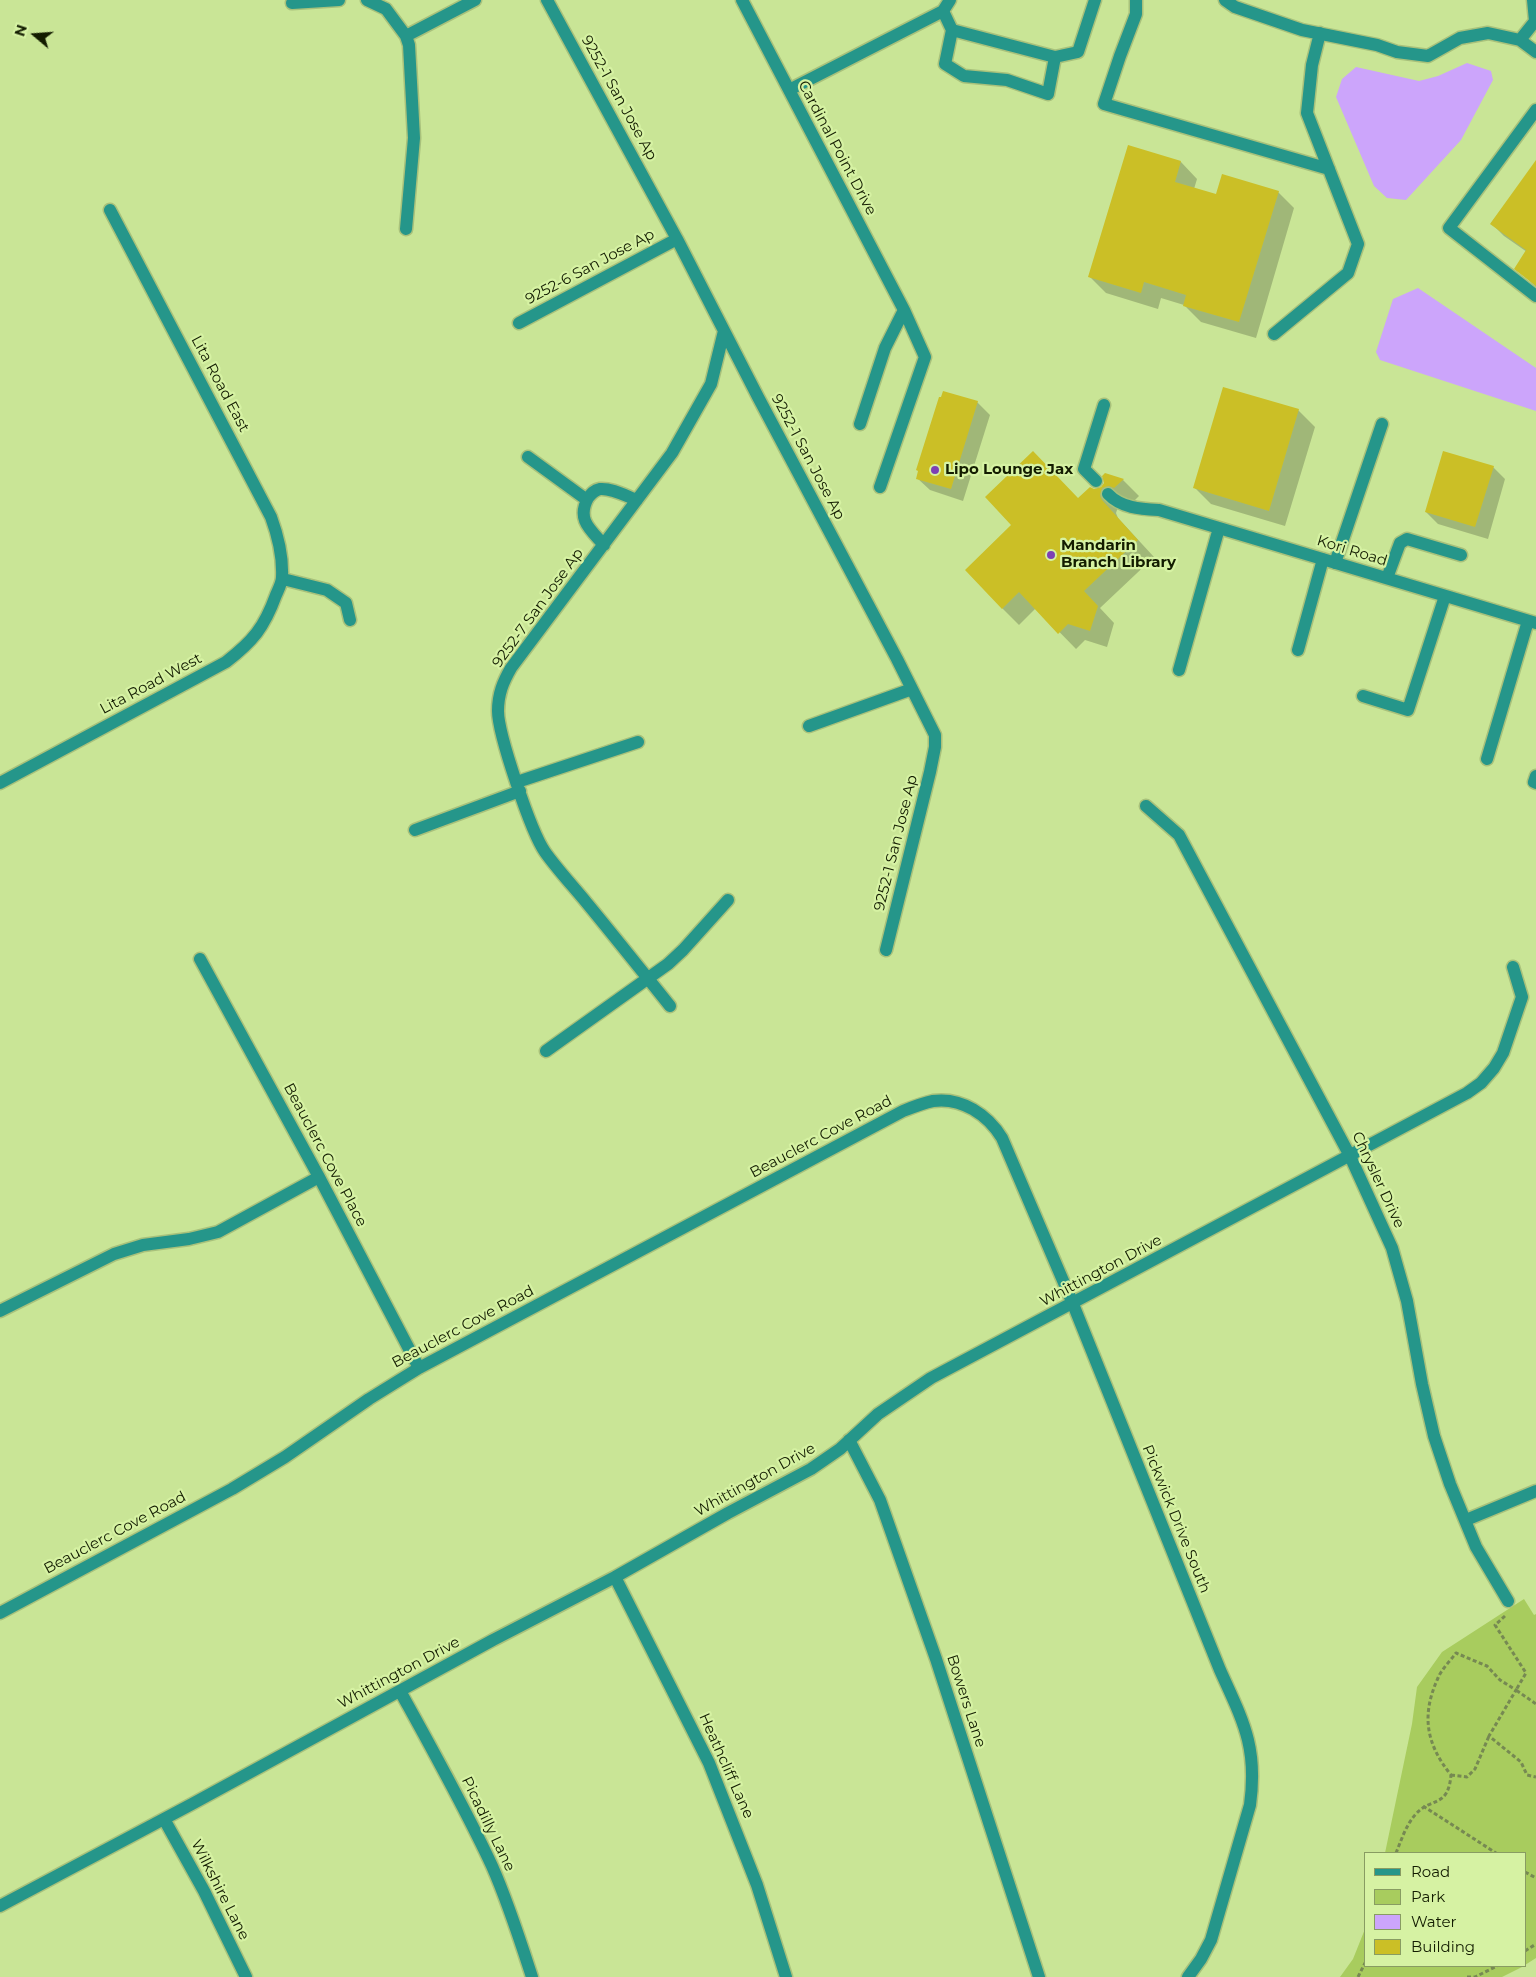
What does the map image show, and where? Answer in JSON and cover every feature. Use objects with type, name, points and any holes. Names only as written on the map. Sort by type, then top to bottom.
[{"type":"street","points":[[292,3],[340,0]]},
{"type":"street","points":[[368,0],[386,9],[406,36],[409,45],[414,138],[406,229]]},
{"type":"street","points":[[406,36],[475,0]]},
{"type":"street","name":"9252-1 San Jose Ap","points":[[547,0],[677,239],[935,736],[935,747],[886,950]]},
{"type":"street","name":"Cardinal Point Drive","points":[[742,0],[904,310],[925,357],[880,487]]},
{"type":"street","points":[[952,30],[1054,56],[1078,52],[1095,0]]},
{"type":"street","points":[[1136,0],[1136,14],[1104,104],[1329,169]]},
{"type":"street","points":[[1225,0],[1235,7],[1302,30],[1377,45],[1397,52],[1428,56],[1460,38],[1488,33],[1520,40],[1536,52]]},
{"type":"street","points":[[1520,40],[1536,21],[1532,0]]},
{"type":"street","points":[[789,90],[946,5],[952,30],[945,64],[964,76],[1007,80],[1048,94],[1054,56]]},
{"type":"street","points":[[1274,334],[1348,273],[1358,244],[1307,113],[1312,65],[1320,33]]},
{"type":"street","points":[[1536,110],[1449,228],[1536,296]]},
{"type":"street","name":"Lita Road East","points":[[110,210],[271,517],[279,537],[283,579]]},
{"type":"street","name":"9252-6 San Jose Ap","points":[[519,323],[677,239]]},
{"type":"street","points":[[860,424],[884,348],[904,310]]},
{"type":"street","name":"9252-7 San Jose Ap","points":[[670,1006],[543,850],[518,786],[499,721],[499,693],[502,683],[511,668],[672,453],[711,384],[724,331]]},
{"type":"street","points":[[1096,482],[1084,469],[1104,405]]},
{"type":"street","points":[[1298,650],[1329,561],[1382,424]]},
{"type":"street","points":[[528,457],[587,500]]},
{"type":"street","points":[[604,545],[585,524],[584,509],[587,500],[594,491],[600,489],[614,491],[637,500]]},
{"type":"street","name":"Kori Road","points":[[1108,494],[1114,501],[1140,509],[1159,510],[1532,622]]},
{"type":"street","points":[[1179,670],[1219,528]]},
{"type":"street","points":[[1387,578],[1400,544],[1407,539],[1461,554]]},
{"type":"street","points":[[283,579],[327,590],[346,603],[350,620]]},
{"type":"street","name":"Lita Road West","points":[[0,783],[226,662],[246,647],[260,630],[268,616],[283,579]]},
{"type":"street","points":[[1363,696],[1408,710],[1445,596]]},
{"type":"street","points":[[1487,759],[1532,622]]},
{"type":"street","points":[[809,726],[912,689]]},
{"type":"street","points":[[415,830],[518,786],[638,742]]},
{"type":"street","points":[[1536,776],[1534,782],[1536,783]]},
{"type":"street","name":"Chrysler Drive","points":[[1146,806],[1179,835],[1350,1156],[1392,1248],[1407,1301],[1422,1384],[1434,1436],[1450,1484],[1476,1548],[1508,1602]]},
{"type":"street","points":[[546,1051],[648,979],[683,950],[728,900]]},
{"type":"street","name":"Beauclerc Cove Place","points":[[200,959],[319,1177],[419,1368]]},
{"type":"street","name":"Whittington Drive","points":[[0,1906],[615,1577],[728,1513],[811,1469],[840,1449],[878,1414],[932,1378],[1467,1094],[1482,1083],[1494,1068],[1503,1052],[1522,997],[1513,967]]},
{"type":"street","name":"Beauclerc Cove Road","points":[[0,1613],[232,1489],[285,1458],[369,1399],[419,1368],[903,1112],[935,1101],[955,1102]]},
{"type":"street","name":"Pickwick Drive South","points":[[955,1102],[974,1109],[986,1118],[1002,1138],[1072,1304],[1220,1670],[1244,1722],[1250,1744],[1253,1774],[1250,1804],[1211,1940],[1189,1976]]},
{"type":"street","points":[[0,1311],[114,1254],[143,1245],[189,1239],[218,1232],[319,1177]]},
{"type":"street","name":"Bowers Lane","points":[[850,1440],[880,1500],[936,1659],[1040,1977]]},
{"type":"street","points":[[1466,1520],[1536,1491]]},
{"type":"street","name":"Heathcliff Lane","points":[[615,1577],[709,1763],[757,1885],[786,1977]]},
{"type":"street","name":"Picadilly Lane","points":[[400,1691],[466,1812],[492,1868],[511,1914],[532,1977]]},
{"type":"street","name":"Wilkshire Lane","points":[[164,1818],[204,1891],[246,1977]]},
{"type":"path","points":[[1451,1775],[1467,1777],[1475,1769],[1489,1736],[1526,1673],[1495,1625],[1505,1616]]},
{"type":"path","points":[[1396,1852],[1413,1817],[1423,1806],[1433,1805],[1443,1798],[1450,1789],[1451,1775],[1441,1762],[1427,1726],[1429,1705],[1438,1677],[1456,1653],[1487,1666],[1500,1680],[1536,1704]]},
{"type":"path","points":[[1489,1736],[1520,1762],[1527,1775],[1536,1777]]},
{"type":"path","points":[[1423,1806],[1494,1852]]},
{"type":"path","points":[[1358,1977],[1364,1965]]},
{"type":"path","points":[[1467,1977],[1475,1976],[1495,1967]]},
{"type":"green space","points":[[1524,1599],[1534,1615],[1536,1614],[1536,1958],[1526,1964],[1526,1852],[1385,1852],[1412,1724],[1417,1687],[1442,1652]]},
{"type":"green space","points":[[1364,1932],[1364,1967],[1522,1967],[1502,1977],[1340,1977],[1353,1959]]},
{"type":"water","points":[[1467,63],[1491,71],[1493,80],[1461,140],[1406,200],[1387,198],[1374,186],[1336,97],[1342,79],[1356,67],[1419,81],[1438,76]]},
{"type":"water","points":[[1418,288],[1536,368],[1536,411],[1380,360],[1376,352],[1393,299]]},
{"type":"building","points":[[1128,145],[1181,161],[1175,182],[1216,194],[1222,174],[1279,191],[1239,322],[1183,306],[1186,295],[1144,282],[1141,293],[1088,277]]},
{"type":"building","points":[[1536,160],[1536,286],[1514,269],[1526,250],[1490,224]]},
{"type":"building","points":[[1223,387],[1299,409],[1269,511],[1193,488]]},
{"type":"building","points":[[943,391],[978,401],[951,489],[916,479],[918,471],[916,470],[939,397],[941,397]]},
{"type":"building","name":"Mandarin Branch Library","points":[[1033,451],[1078,498],[1090,487],[1094,489],[1101,487],[1104,483],[1102,476],[1105,473],[1124,479],[1114,488],[1109,486],[1102,488],[1100,496],[1138,540],[1084,591],[1098,606],[1090,631],[1068,624],[1058,634],[1019,592],[1002,609],[965,570],[1011,525],[985,497]]},
{"type":"building","points":[[1443,451],[1494,466],[1475,527],[1425,512]]},
{"type":"place","name":"Lipo Lounge Jax","points":[[935,470]]},
{"type":"place","name":"Mandarin Branch Library","points":[[1051,555]]}]
